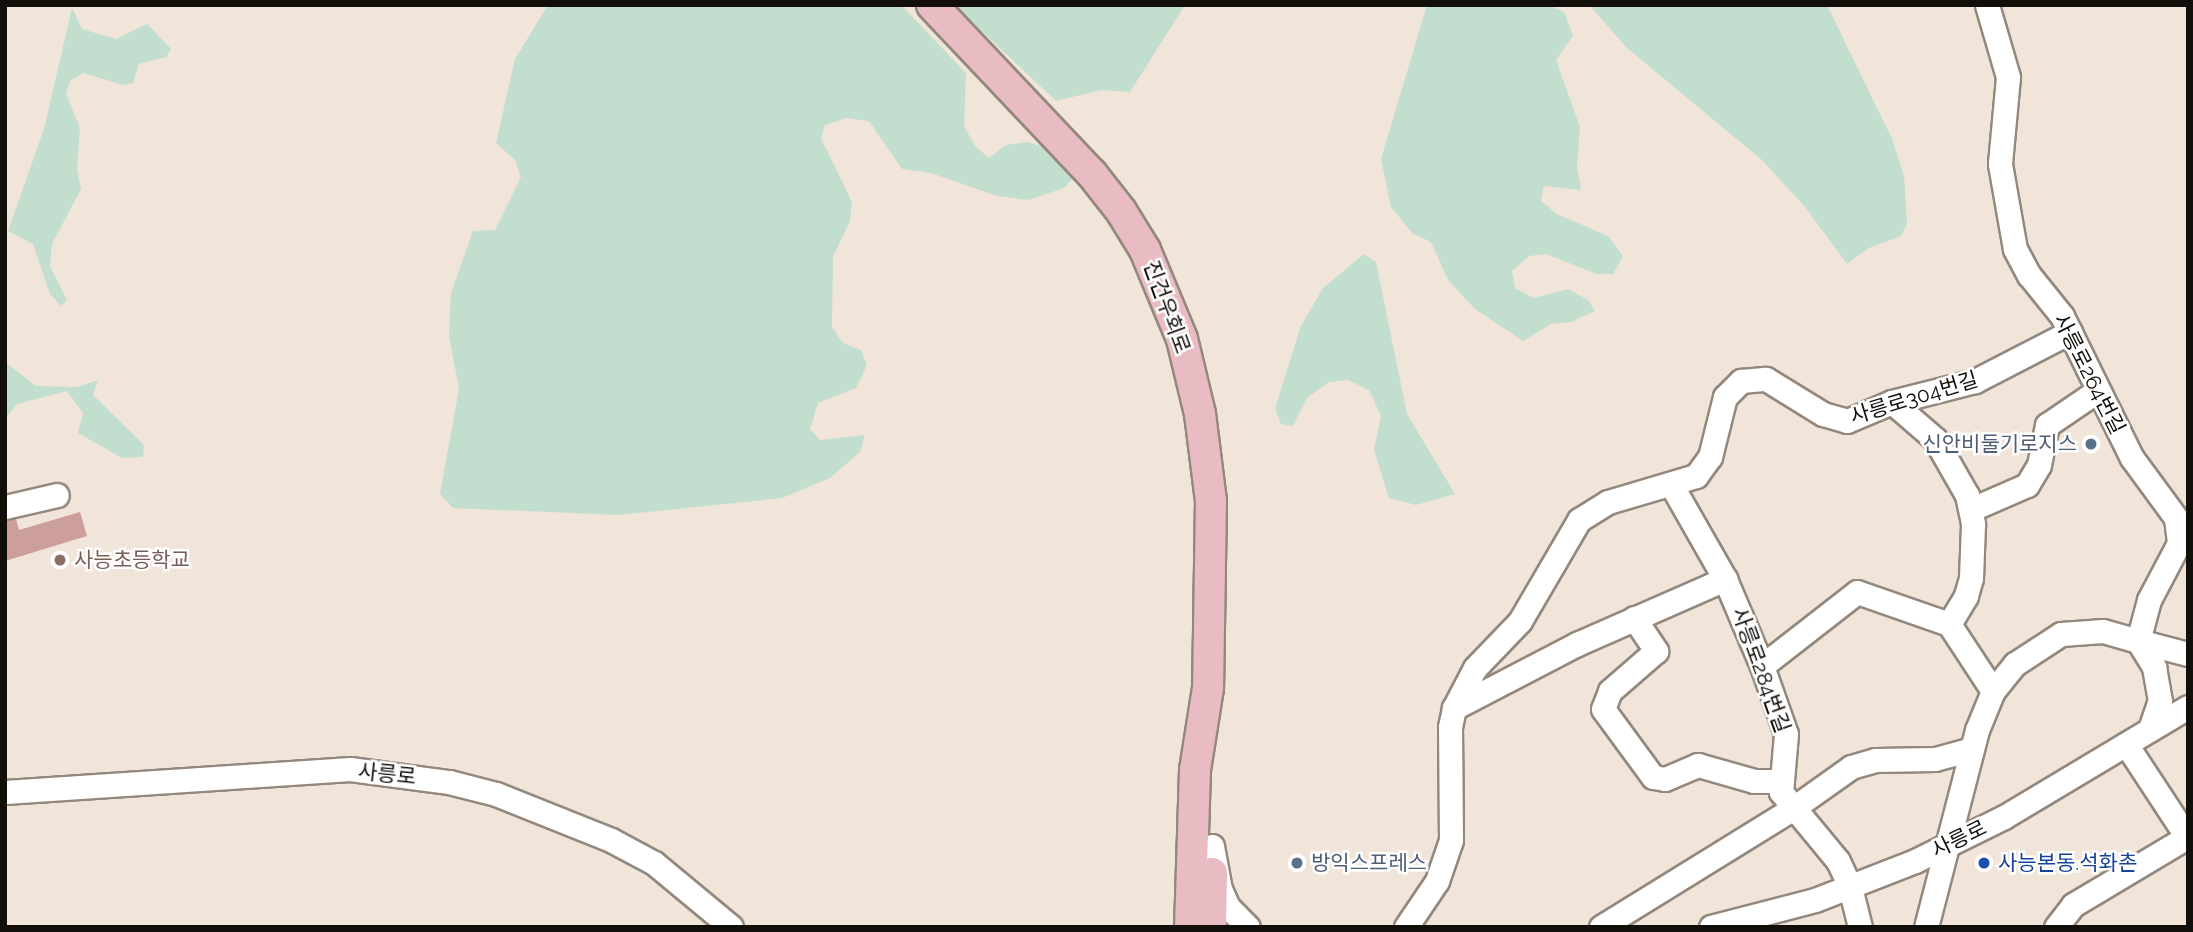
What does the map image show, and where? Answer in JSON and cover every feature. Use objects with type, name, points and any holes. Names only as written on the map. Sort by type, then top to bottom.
[{"type":"main road","name":"진건우회로","points":[[932,5],[1092,174],[1145,250],[1182,340],[1200,414],[1210,501],[1208,688],[1195,769],[1190,927]]},
{"type":"main road","name":"진건우회로","points":[[1208,688],[1213,708],[1211,927]]},
{"type":"street","name":"사릉로264번길","points":[[1987,5],[2008,77],[2000,164],[2015,249],[2070,332],[2097,391],[2184,530],[2174,557],[2149,600],[2138,640]]},
{"type":"street","name":"사릉로304번길","points":[[1406,927],[1437,881],[1451,840],[1450,727],[1454,708],[1475,668],[1520,621],[1579,520],[1608,502],[1672,486],[1704,469],[1725,397],[1741,381],[1766,379],[1835,419],[1860,417],[1892,402],[1975,381],[2070,332]]},
{"type":"street","points":[[1972,509],[2027,485],[2039,465],[2047,425],[2097,391]]},
{"type":"street","points":[[1892,402],[1935,439],[1972,509],[1971,578],[1966,596],[1949,624]]},
{"type":"street","name":"사릉로284번길","points":[[1672,486],[1726,579],[1762,666],[1786,734],[1779,781]]},
{"type":"street","points":[[5,507],[57,495]]},
{"type":"street","points":[[1454,708],[1634,618],[1726,579]]},
{"type":"street","points":[[1762,666],[1857,592],[1949,624],[1993,691]]},
{"type":"street","points":[[1634,618],[1656,651],[1610,691],[1603,709],[1653,777],[1665,779],[1698,765],[1754,780],[1779,781],[1792,809],[1828,845],[1850,887],[1860,927]]},
{"type":"street","points":[[1926,927],[1972,749],[1993,691],[2015,664],[2061,634],[2095,631],[2188,654]]},
{"type":"street","points":[[2138,640],[2158,685],[2158,712],[2150,729]]},
{"type":"street","name":"사릉로","points":[[1711,927],[1850,887],[1947,846],[2004,817],[2188,707]]},
{"type":"street","points":[[2056,927],[2073,905],[2187,837],[2126,744]]},
{"type":"street","points":[[1601,927],[1864,762],[1935,760],[1972,749]]},
{"type":"street","name":"사릉로","points":[[5,792],[350,769],[437,780],[496,794],[611,840],[654,863],[731,927]]},
{"type":"street","points":[[1212,846],[1220,889],[1228,907],[1248,927]]},
{"type":"green space","points":[[548,5],[901,5],[966,73],[964,126],[975,146],[989,158],[1006,145],[1027,142],[1047,148],[1073,178],[1064,188],[1028,200],[997,196],[931,173],[902,169],[869,121],[846,118],[825,125],[821,138],[852,202],[850,221],[833,257],[832,327],[843,343],[861,350],[867,365],[856,388],[818,403],[810,429],[820,440],[865,435],[860,452],[830,478],[782,498],[619,515],[453,508],[440,494],[459,389],[449,336],[451,293],[473,231],[495,230],[521,177],[515,160],[496,143],[515,59]]},
{"type":"green space","points":[[954,5],[1185,5],[1130,92],[1101,90],[1056,101]]},
{"type":"green space","points":[[1427,5],[1548,5],[1564,12],[1573,36],[1556,60],[1580,127],[1577,166],[1581,190],[1544,186],[1541,201],[1557,214],[1608,236],[1623,256],[1613,274],[1597,274],[1546,254],[1529,256],[1512,271],[1515,288],[1534,298],[1568,289],[1588,300],[1595,311],[1571,322],[1551,324],[1523,341],[1475,309],[1448,280],[1431,242],[1412,233],[1391,207],[1381,159]]},
{"type":"green space","points":[[1589,5],[1827,5],[1892,139],[1904,176],[1907,224],[1901,236],[1869,248],[1847,264],[1805,207],[1762,160],[1627,48]]},
{"type":"green space","points":[[72,8],[82,29],[116,39],[147,24],[171,49],[166,57],[139,64],[133,83],[122,85],[84,73],[70,81],[66,94],[80,128],[77,169],[81,189],[52,244],[50,266],[67,300],[61,306],[50,294],[33,244],[8,231],[44,129]]},
{"type":"green space","points":[[1364,254],[1376,262],[1407,414],[1455,494],[1416,505],[1389,498],[1374,450],[1381,416],[1369,390],[1348,380],[1329,382],[1307,398],[1293,426],[1281,424],[1275,408],[1301,326],[1323,288]]},
{"type":"green space","points":[[5,362],[36,386],[78,387],[98,380],[93,395],[144,445],[143,457],[122,458],[78,433],[83,413],[67,391],[17,404],[5,419]]},
{"type":"building","points":[[80,512],[87,536],[5,561],[5,522],[16,519],[19,530]]},
{"type":"place","name":"신안비둘기로지스","points":[[2091,444]]},
{"type":"place","name":"사능초등학교","points":[[60,560]]},
{"type":"place","name":"방익스프레스","points":[[1297,863]]},
{"type":"place","name":"사능본동.석화촌","points":[[1984,863]]}]
